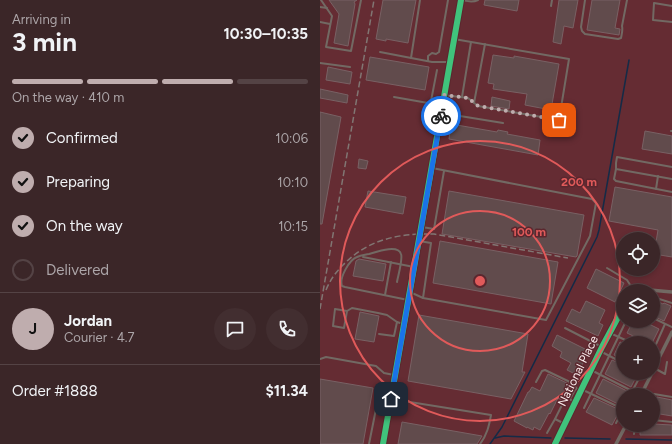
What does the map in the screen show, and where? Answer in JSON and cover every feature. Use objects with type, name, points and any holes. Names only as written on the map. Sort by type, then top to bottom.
[{"type":"street","points":[[383,444],[461,0]]},
{"type":"street","points":[[660,291],[672,292]]},
{"type":"street","name":"National Place","points":[[555,444],[616,321]]},
{"type":"street","points":[[660,356],[672,332]]},
{"type":"street","points":[[616,444],[622,432]]},
{"type":"lane","points":[[321,0],[332,16],[326,47],[351,51],[361,0]]},
{"type":"lane","points":[[411,58],[420,0]]},
{"type":"lane","points":[[428,61],[428,56],[432,53],[436,54],[439,52],[448,0]]},
{"type":"lane","points":[[461,0],[471,2],[478,0]]},
{"type":"lane","points":[[551,6],[552,0]]},
{"type":"lane","points":[[585,0],[581,27],[582,31],[585,34],[618,39],[621,38],[622,35],[622,26],[627,0]]},
{"type":"lane","points":[[672,6],[654,3],[653,20],[672,22]]},
{"type":"lane","points":[[320,7],[327,8]]},
{"type":"lane","points":[[320,22],[330,24]]},
{"type":"lane","points":[[444,95],[468,98],[478,106],[559,120],[569,59],[454,39]]},
{"type":"lane","points":[[462,97],[471,42]]},
{"type":"lane","points":[[474,103],[484,44]]},
{"type":"lane","points":[[380,52],[428,61],[450,62]]},
{"type":"lane","points":[[320,63],[350,67]]},
{"type":"lane","points":[[431,101],[437,70]]},
{"type":"lane","points":[[394,97],[428,103],[431,101],[443,103]]},
{"type":"lane","points":[[442,109],[454,111],[460,116],[503,123]]},
{"type":"lane","points":[[672,167],[617,157],[614,179],[616,181],[672,192]]},
{"type":"lane","points":[[410,292],[423,298],[546,320],[590,236],[596,203],[592,199],[432,168]]},
{"type":"lane","points":[[616,169],[672,179]]},
{"type":"lane","points":[[422,227],[434,229],[444,171]]},
{"type":"lane","points":[[656,189],[658,176]]},
{"type":"lane","points":[[419,240],[431,243],[423,298]]},
{"type":"lane","points":[[397,282],[402,255],[399,251],[394,249],[355,258],[344,271],[341,280],[342,286],[345,287],[409,300]]},
{"type":"lane","points":[[361,256],[415,267]]},
{"type":"lane","points":[[385,295],[391,262]]},
{"type":"lane","points":[[607,268],[627,280],[630,284]]},
{"type":"lane","points":[[660,299],[672,303]]},
{"type":"lane","points":[[346,311],[344,328],[333,326],[335,309],[346,311],[352,308],[387,315],[397,322],[405,324]]},
{"type":"lane","points":[[379,334],[394,336],[397,322]]},
{"type":"lane","points":[[660,322],[672,327]]},
{"type":"lane","points":[[660,336],[665,324]]},
{"type":"lane","points":[[565,328],[602,347]]},
{"type":"lane","points":[[610,332],[618,336],[622,328]]},
{"type":"lane","points":[[584,408],[616,340]]},
{"type":"lane","points":[[600,351],[616,360]]},
{"type":"lane","points":[[320,359],[326,357],[376,366],[384,373],[396,376]]},
{"type":"lane","points":[[660,372],[665,374],[667,362]]},
{"type":"lane","points":[[536,382],[542,371],[545,370],[572,383],[576,388],[616,406]]},
{"type":"lane","points":[[591,370],[626,388]]},
{"type":"lane","points":[[575,402],[570,399],[576,388]]},
{"type":"lane","points":[[660,395],[672,397]]},
{"type":"lane","points":[[369,444],[377,404],[391,400],[491,415],[485,437],[480,444]]},
{"type":"lane","points":[[547,433],[563,403]]},
{"type":"lane","points":[[555,418],[565,424]]},
{"type":"lane","points":[[660,421],[672,422]]},
{"type":"shaded area","points":[[320,0],[672,0],[672,444],[320,444]]},
{"type":"building","points":[[329,0],[357,0],[354,2],[355,4],[348,46],[334,43],[339,14]]},
{"type":"building","points":[[383,0],[416,0],[408,43],[386,39],[386,41],[376,39]]},
{"type":"building","points":[[485,0],[519,0],[517,11],[484,5]]},
{"type":"building","points":[[559,0],[578,0],[573,28],[564,26],[561,44],[553,42]]},
{"type":"building","points":[[592,0],[620,0],[615,28],[620,29],[619,35],[587,30]]},
{"type":"building","points":[[493,55],[514,58],[514,56],[559,64],[551,110],[525,105],[527,94],[493,89],[494,84],[488,83]]},
{"type":"building","points":[[370,57],[429,67],[425,90],[366,80]]},
{"type":"building","points":[[328,67],[352,72],[350,84],[326,80]]},
{"type":"building","points":[[320,89],[348,95],[347,103],[320,98]]},
{"type":"building","points":[[492,97],[510,101],[509,109],[491,106]]},
{"type":"building","points":[[320,112],[341,117],[322,224],[320,224]]},
{"type":"building","points":[[451,124],[497,132],[498,130],[508,132],[507,134],[540,140],[538,155],[449,139]]},
{"type":"building","points":[[645,131],[672,136],[672,154],[642,149]]},
{"type":"building","points":[[359,159],[368,161],[366,169],[358,168]]},
{"type":"building","points":[[615,187],[672,197],[672,257],[660,255],[660,232],[658,232],[658,230],[609,221]]},
{"type":"building","points":[[368,191],[406,197],[403,214],[365,207]]},
{"type":"building","points":[[449,191],[584,215],[577,256],[442,234]]},
{"type":"building","points":[[440,241],[558,262],[551,304],[433,283]]},
{"type":"building","points":[[359,259],[386,264],[383,281],[353,276],[356,261]]},
{"type":"building","points":[[596,269],[624,283],[616,284],[615,302],[587,288]]},
{"type":"building","points":[[586,301],[605,310],[599,323],[603,325],[598,336],[566,321],[572,309],[580,313]]},
{"type":"building","points":[[660,302],[671,306],[664,321],[660,319]]},
{"type":"building","points":[[360,312],[379,316],[374,342],[355,339]]},
{"type":"building","points":[[419,315],[528,334],[522,372],[525,372],[511,399],[408,381]]},
{"type":"building","points":[[630,328],[659,329],[656,336],[633,336],[627,333]]},
{"type":"building","points":[[557,335],[589,351],[577,375],[567,370],[571,363],[560,357],[562,352],[552,346]]},
{"type":"building","points":[[612,360],[616,362],[616,380],[605,374]]},
{"type":"building","points":[[548,374],[571,385],[564,401],[558,398],[540,430],[534,427],[533,430],[527,428],[514,421],[528,392],[532,387],[540,391]]},
{"type":"building","points":[[320,379],[373,388],[363,444],[320,444]]},
{"type":"building","points":[[603,379],[621,388],[616,388],[616,403],[596,393]]},
{"type":"building","points":[[617,380],[634,380],[631,387]]},
{"type":"building","points":[[594,398],[616,408],[616,418],[612,425],[586,412]]},
{"type":"building","points":[[660,398],[672,400],[672,416],[660,414]]},
{"type":"building","points":[[402,422],[482,436],[477,444],[398,444]]},
{"type":"building","points":[[660,424],[672,425],[672,435],[640,435],[640,432],[660,432]]},
{"type":"waterway","points":[[490,444],[502,427],[597,237],[629,60]]},
{"type":"waterway","points":[[495,438],[504,436],[551,438]]},
{"type":"waterway","points":[[565,438],[610,439]]},
{"type":"waterway","points":[[626,439],[672,440]]},
{"type":"railway","points":[[320,309],[374,0]]},
{"type":"railway","points":[[326,290],[340,268],[363,249],[385,239],[409,235],[434,234],[568,258]]},
{"type":"cycle path","points":[[383,444],[461,0]]},
{"type":"cycle path","points":[[555,444],[616,321]]},
{"type":"way so far","points":[[441,116],[444,95],[468,98],[478,106],[559,120]]},
{"type":"route","points":[[391,399],[441,116]]}]
